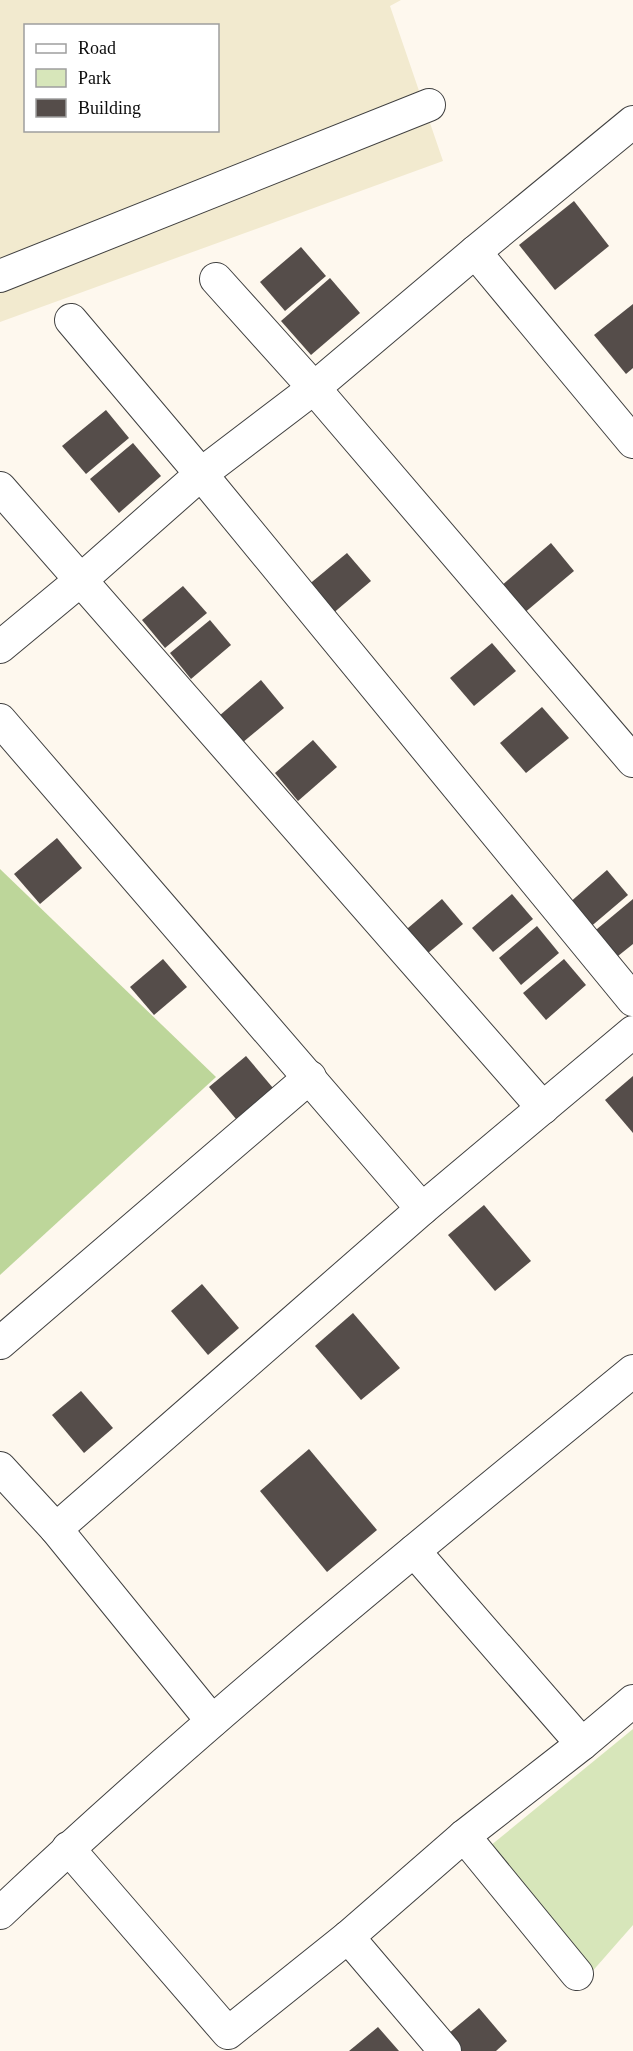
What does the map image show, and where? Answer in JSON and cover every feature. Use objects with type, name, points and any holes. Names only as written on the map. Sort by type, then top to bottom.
[{"type":"street","points":[[0,276],[429,105]]},
{"type":"street","points":[[0,646],[82,579],[201,474],[314,388],[474,252],[633,122]]},
{"type":"street","points":[[474,252],[633,442]]},
{"type":"street","points":[[216,279],[314,388],[633,761]]},
{"type":"street","points":[[71,320],[201,474],[633,1000]]},
{"type":"street","points":[[0,488],[543,1108]]},
{"type":"street","points":[[0,720],[422,1209]]},
{"type":"street","points":[[56,1529],[422,1209],[633,1032]]},
{"type":"street","points":[[0,1343],[310,1077]]},
{"type":"street","points":[[0,1913],[68,1848],[212,1721],[633,1371]]},
{"type":"street","points":[[0,1468],[56,1529],[212,1721]]},
{"type":"street","points":[[414,1551],[582,1744]]},
{"type":"street","points":[[68,1848],[236,2042],[348,1937],[464,1836],[633,1701]]},
{"type":"street","points":[[464,1836],[577,1974]]},
{"type":"street","points":[[348,1937],[445,2051]]},
{"type":"shaded area","points":[[0,0],[401,0],[390,6],[443,161],[0,322]]},
{"type":"green space","points":[[0,869],[216,1077],[0,1275]]},
{"type":"green space","points":[[633,1729],[633,1925],[590,1974],[490,1846]]},
{"type":"building","points":[[574,201],[609,246],[555,290],[519,245]]},
{"type":"building","points":[[301,247],[326,276],[285,311],[260,282]]},
{"type":"building","points":[[330,278],[360,313],[311,355],[281,321]]},
{"type":"building","points":[[633,304],[633,368],[626,374],[594,335]]},
{"type":"building","points":[[106,410],[129,438],[86,474],[62,446]]},
{"type":"building","points":[[133,443],[161,476],[119,513],[90,479]]},
{"type":"building","points":[[551,543],[574,571],[523,614],[500,587]]},
{"type":"building","points":[[347,553],[371,581],[331,615],[307,586]]},
{"type":"building","points":[[183,586],[207,613],[165,648],[142,620]]},
{"type":"building","points":[[210,620],[231,645],[191,679],[170,653]]},
{"type":"building","points":[[492,643],[516,671],[474,706],[450,678]]},
{"type":"building","points":[[261,680],[284,708],[242,743],[219,716]]},
{"type":"building","points":[[542,707],[569,738],[526,773],[500,743]]},
{"type":"building","points":[[313,740],[337,767],[298,801],[275,773]]},
{"type":"building","points":[[57,838],[82,868],[40,904],[14,874]]},
{"type":"building","points":[[607,870],[628,895],[588,929],[568,904]]},
{"type":"building","points":[[512,894],[533,919],[493,952],[472,928]]},
{"type":"building","points":[[442,899],[463,924],[422,958],[401,934]]},
{"type":"building","points":[[633,899],[633,944],[613,960],[591,934]]},
{"type":"building","points":[[537,926],[559,953],[521,985],[499,958]]},
{"type":"building","points":[[163,959],[187,987],[154,1015],[130,987]]},
{"type":"building","points":[[564,959],[586,985],[546,1020],[523,993]]},
{"type":"building","points":[[246,1056],[273,1088],[236,1119],[209,1087]]},
{"type":"building","points":[[633,1076],[633,1133],[605,1100]]},
{"type":"building","points":[[484,1205],[531,1261],[495,1291],[448,1235]]},
{"type":"building","points":[[202,1284],[239,1328],[208,1355],[171,1311]]},
{"type":"building","points":[[353,1313],[400,1368],[361,1400],[315,1346]]},
{"type":"building","points":[[81,1391],[113,1428],[84,1453],[52,1415]]},
{"type":"building","points":[[309,1449],[377,1530],[327,1572],[260,1491]]},
{"type":"building","points":[[479,2008],[507,2041],[496,2051],[452,2051],[442,2039]]},
{"type":"building","points":[[378,2027],[399,2051],[349,2051]]}]
